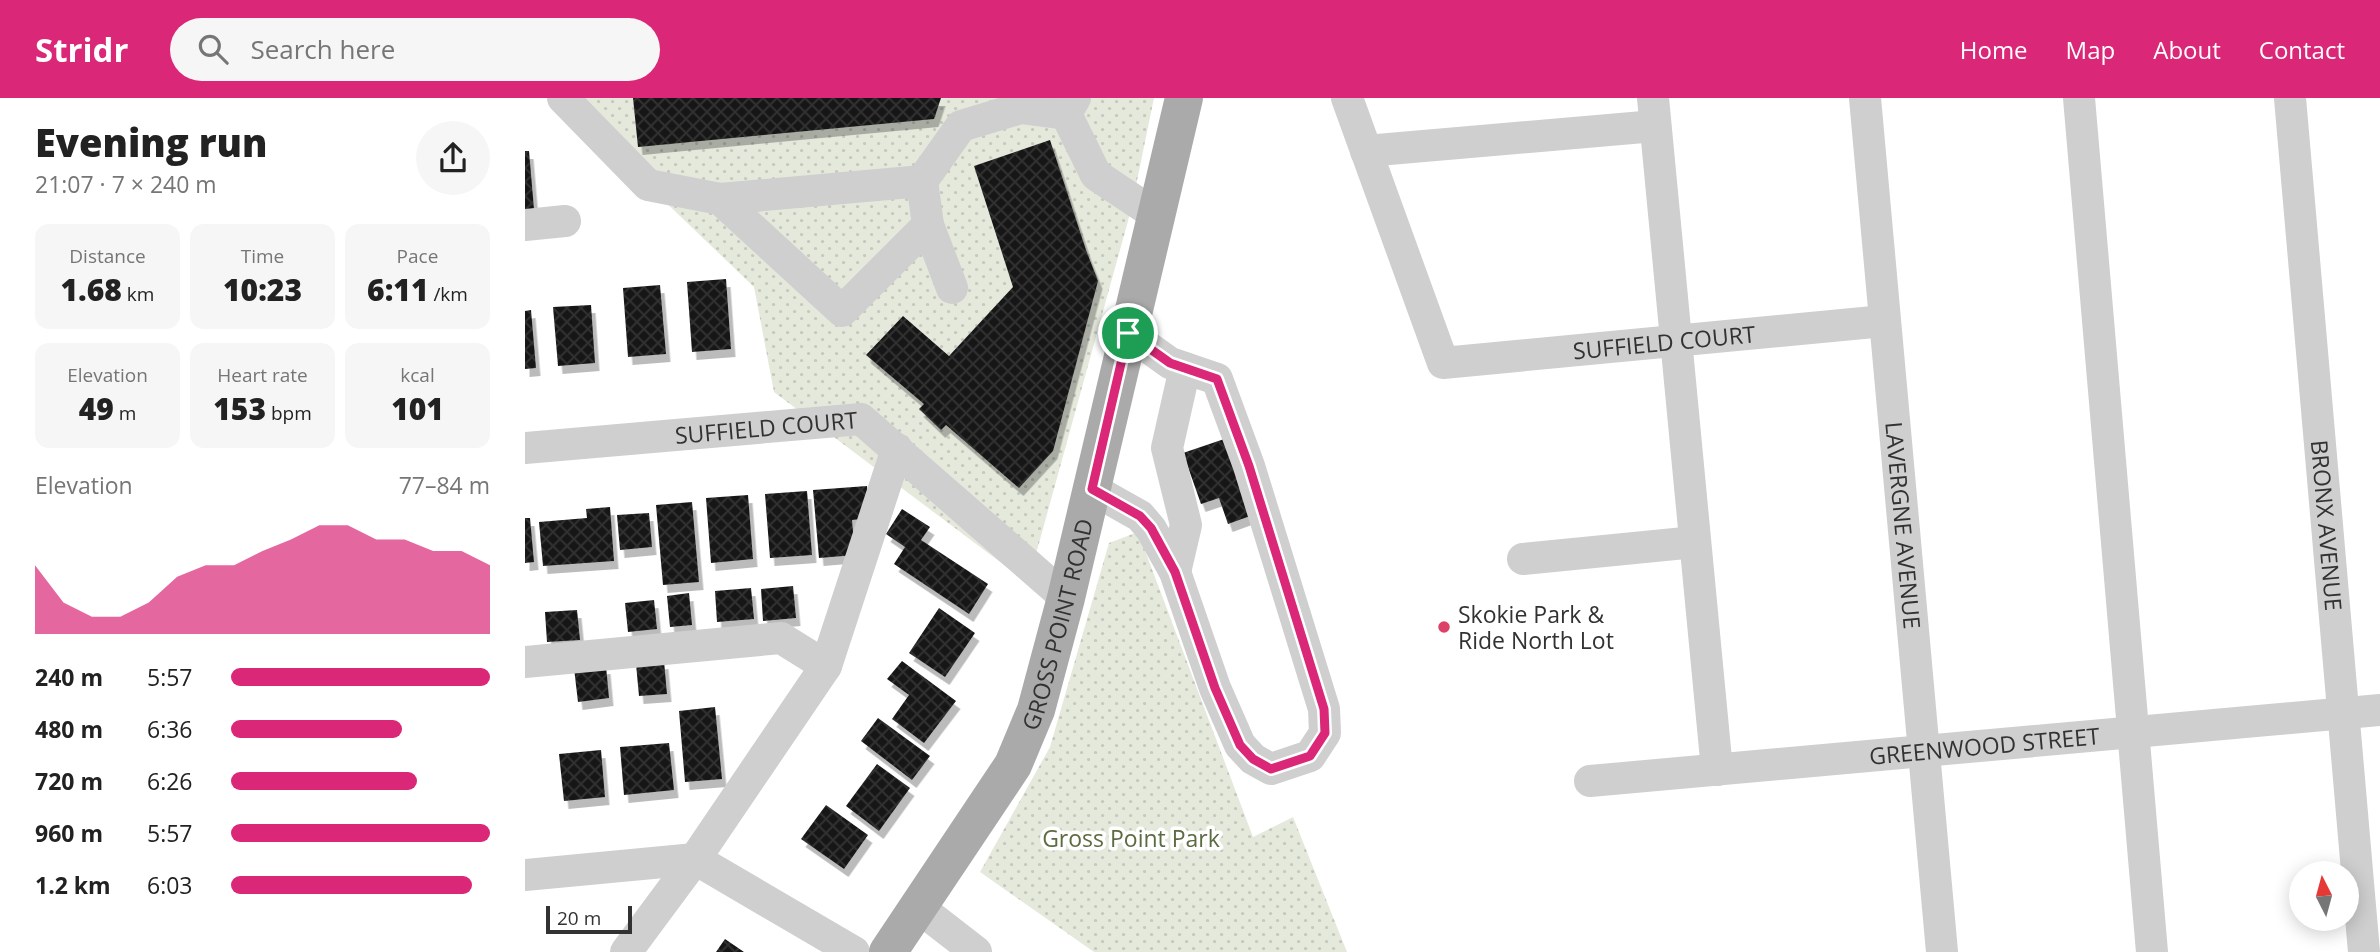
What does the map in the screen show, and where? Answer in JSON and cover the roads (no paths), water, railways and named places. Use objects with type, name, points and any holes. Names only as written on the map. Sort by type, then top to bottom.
[{"type":"main road","name":"GROSS POINT ROAD","points":[[888,952],[1013,765],[1036,710],[1066,598],[1184,98]]},
{"type":"street","points":[[563,98],[648,185],[720,199],[922,181]]},
{"type":"street","points":[[1347,98],[1366,151],[1654,112],[1717,770]]},
{"type":"street","name":"LAVERGNE AVENUE","points":[[1865,98],[1942,952]]},
{"type":"street","points":[[2078,98],[2152,952]]},
{"type":"street","name":"BRONX AVENUE","points":[[2290,98],[2364,952]]},
{"type":"street","points":[[952,288],[928,225],[922,181],[961,126],[1021,108],[1071,106],[1096,175],[1156,215]]},
{"type":"street","name":"SUFFIELD COURT","points":[[1366,151],[1443,363],[1884,321]]},
{"type":"street","points":[[720,199],[842,312],[928,225]]},
{"type":"street","points":[[525,225],[565,221]]},
{"type":"street","points":[[1092,489],[1140,516],[1151,528],[1175,572],[1215,688],[1240,745],[1253,759],[1271,769],[1310,756],[1325,733],[1324,709],[1249,466],[1217,379],[1170,363],[1128,333]]},
{"type":"street","points":[[1175,572],[1186,525],[1167,448],[1185,368]]},
{"type":"street","name":"SUFFIELD COURT","points":[[525,448],[861,419],[1066,598]]},
{"type":"street","points":[[626,952],[695,859],[826,666],[897,449]]},
{"type":"street","points":[[1523,559],[1695,542]]},
{"type":"street","points":[[525,662],[781,638],[826,666]]},
{"type":"street","name":"GREENWOOD STREET","points":[[1590,781],[2380,710]]},
{"type":"street","points":[[525,875],[695,859],[854,952]]},
{"type":"street","points":[[918,907],[976,952]]},
{"type":"place","name":"Skokie Park & Ride North Lot","points":[[1444,627]]},
{"type":"park label","name":"Gross Point Park","points":[[1131,838]]}]
